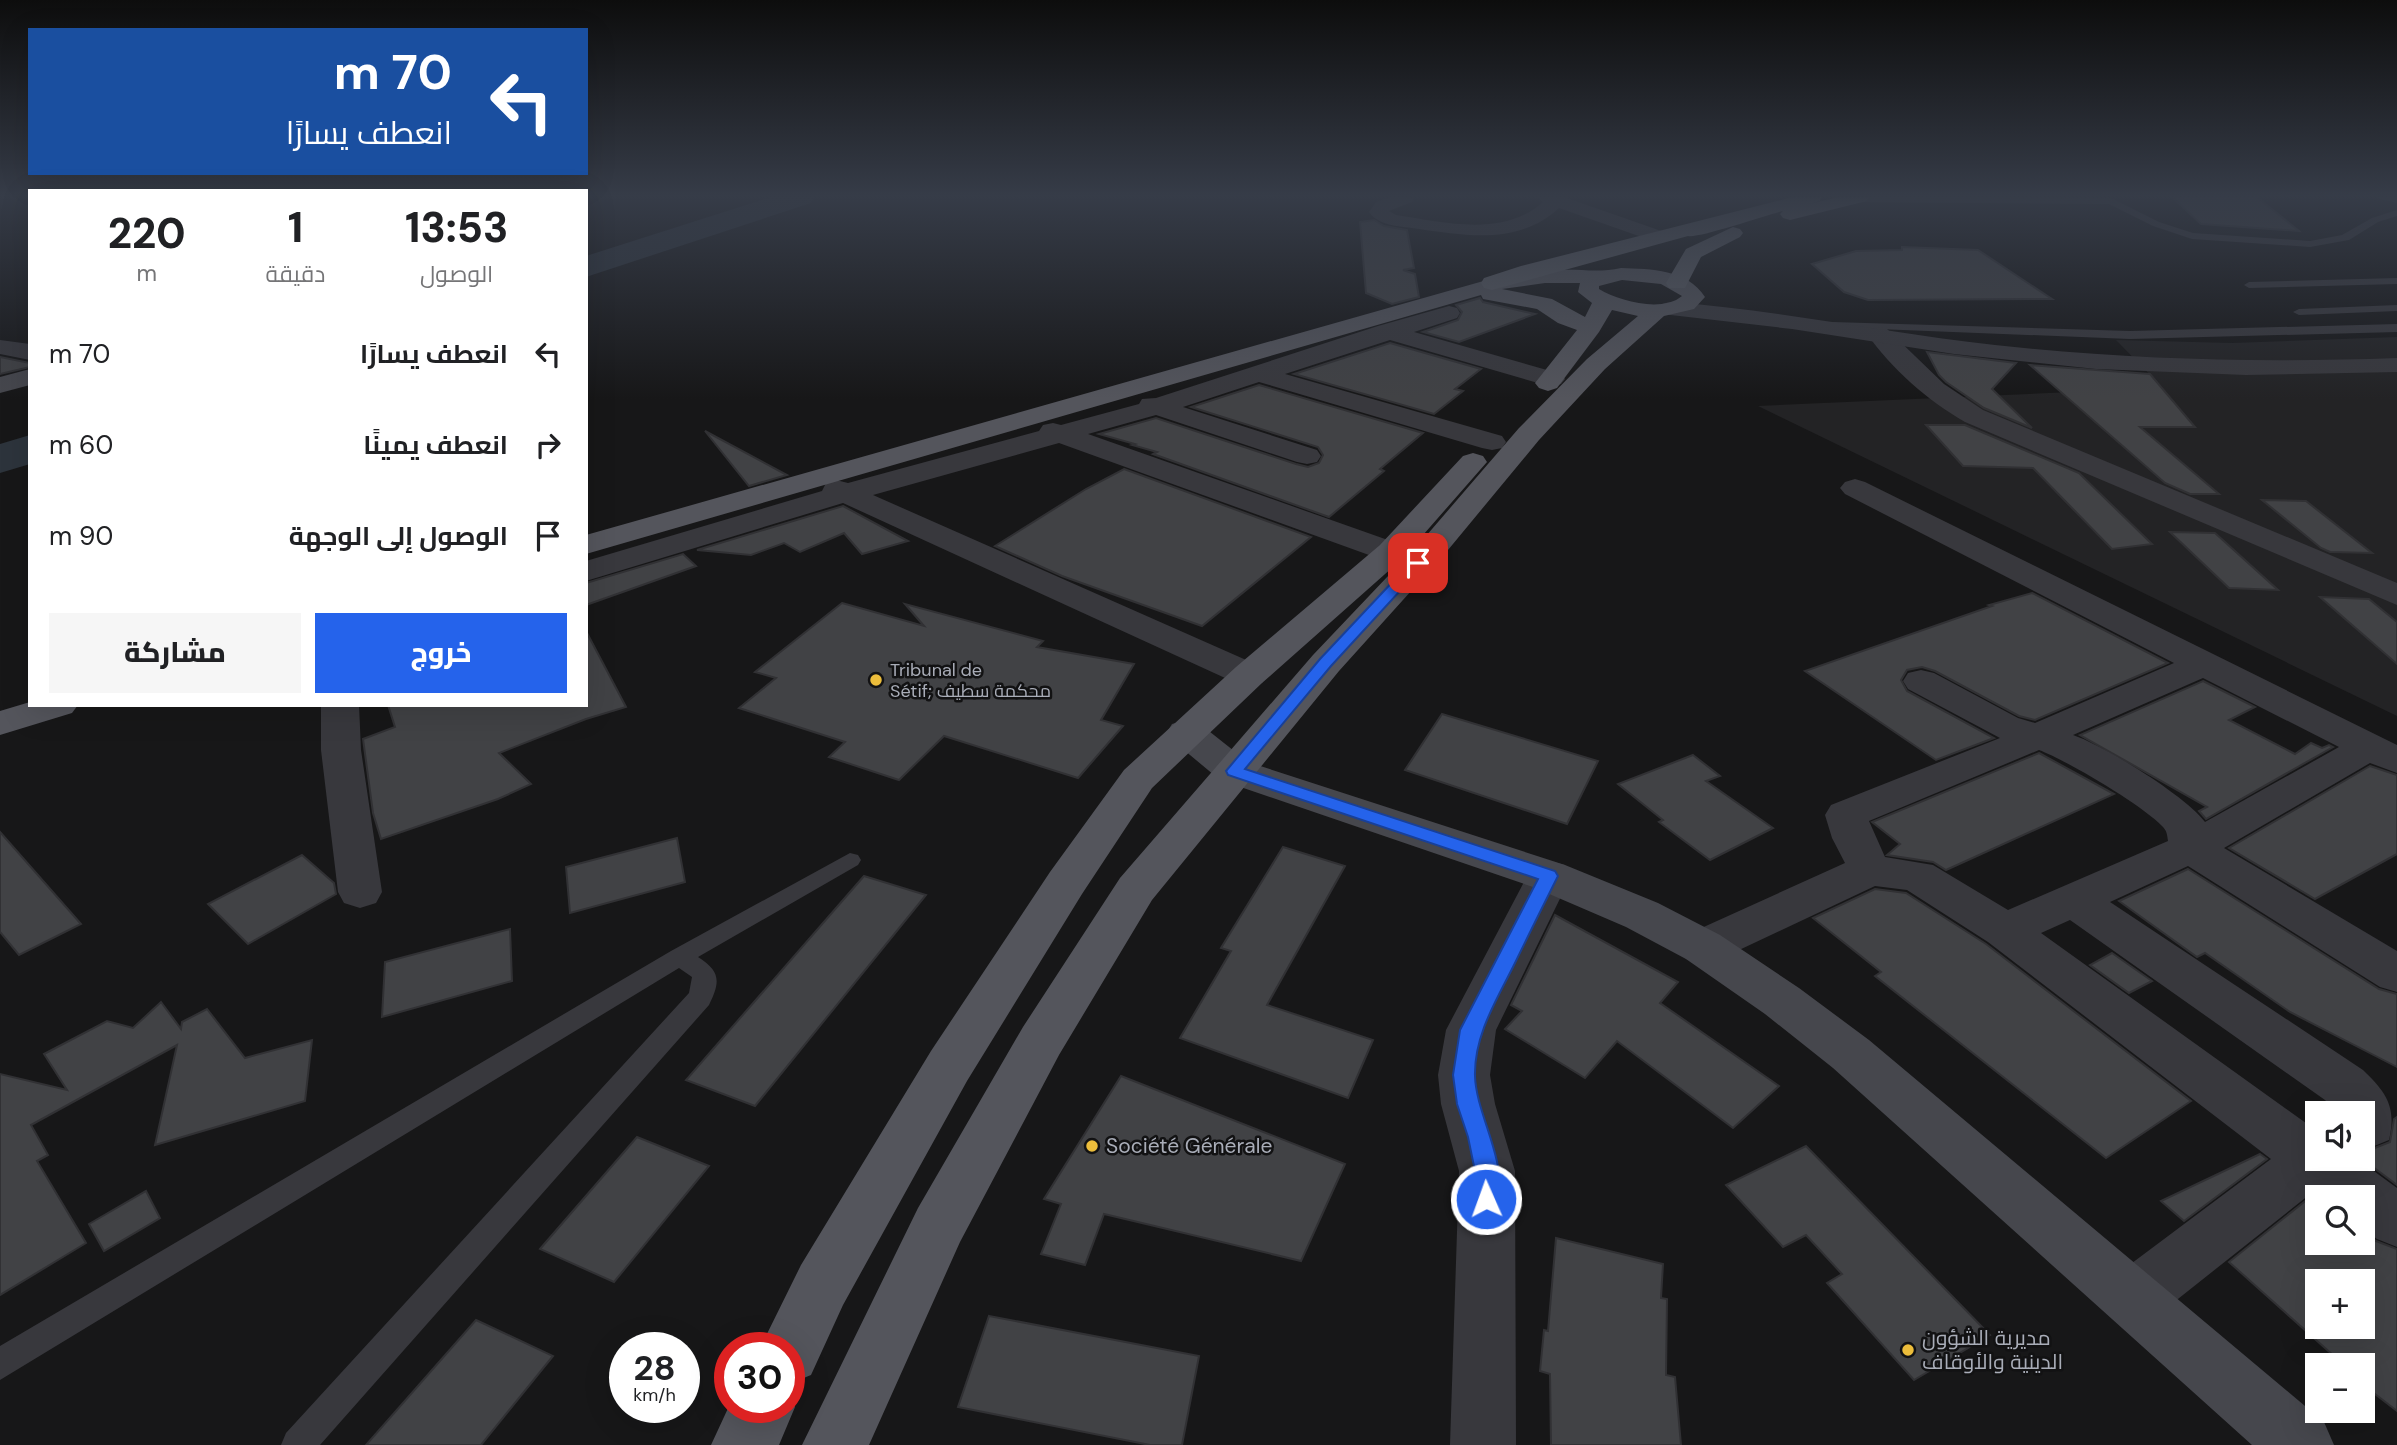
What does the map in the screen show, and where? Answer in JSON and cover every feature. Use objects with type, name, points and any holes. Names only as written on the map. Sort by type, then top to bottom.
[{"type":"highway","points":[[1470,296],[1572,264]]},
{"type":"highway","points":[[1598,295],[1640,264]]},
{"type":"highway","points":[[1675,298],[1688,264]]},
{"type":"main road","points":[[1470,296],[1533,300],[1598,295],[1651,276],[1675,298]]},
{"type":"main road","points":[[1470,296],[1509,287],[1598,295],[1630,308],[1675,298]]},
{"type":"main road","points":[[799,1332],[822,1285],[949,1066],[1066,883],[1138,779],[1249,675],[1391,552],[1552,379],[1598,295]]},
{"type":"main road","points":[[835,1445],[938,1226],[1041,1041],[1136,889],[1326,663],[1437,543],[1529,434],[1596,364],[1675,298]]},
{"type":"main road","points":[[831,486],[1025,418],[1377,328]]},
{"type":"main road","points":[[0,385],[28,378]]},
{"type":"main road","points":[[0,723],[52,707]]},
{"type":"main road","points":[[1186,732],[1234,771],[1549,876],[1642,915],[1703,947],[1782,1001],[1851,1054],[2301,1445]]},
{"type":"main road","points":[[744,1445],[755,1423]]},
{"type":"street","points":[[589,558],[831,486],[1060,434],[1156,407],[1257,374],[1470,296]]},
{"type":"street","points":[[1675,298],[1773,317],[1996,352],[2177,367],[2309,368],[2397,365]]},
{"type":"street","points":[[1377,328],[1552,379]]},
{"type":"street","points":[[1879,334],[1918,377],[1952,405],[2397,595]]},
{"type":"street","points":[[0,347],[17,348],[28,352]]},
{"type":"street","points":[[1228,364],[1492,442]]},
{"type":"street","points":[[1116,393],[1307,456]]},
{"type":"street","points":[[1025,418],[1060,434],[1391,552]]},
{"type":"street","points":[[831,486],[1249,675]]},
{"type":"street","points":[[1855,488],[2383,754]]},
{"type":"street","points":[[1871,870],[1853,838],[1846,815],[2039,736],[2205,663]]},
{"type":"street","points":[[1921,681],[1998,723],[2068,747],[2175,814],[2188,829],[2190,848]]},
{"type":"street","points":[[340,707],[341,750],[360,892]]},
{"type":"street","points":[[2004,930],[2190,848],[2383,754]]},
{"type":"street","points":[[2190,848],[2397,974]]},
{"type":"street","points":[[1703,947],[1871,870],[1917,877],[1963,902],[2004,930],[2305,1150]]},
{"type":"street","points":[[1483,1445],[1487,1171],[1468,1104],[1464,1075],[1471,1030],[1549,876]]},
{"type":"street","points":[[2073,899],[2344,1085],[2360,1101]]},
{"type":"street","points":[[2133,1298],[2305,1165]]},
{"type":"street","points":[[2333,1171],[2397,1221]]},
{"type":"lane","points":[[2249,285],[2397,281]]},
{"type":"lane","points":[[2299,312],[2397,308]]},
{"type":"lane","points":[[1817,324],[2130,335],[2397,328]]},
{"type":"lane","points":[[0,1364],[679,957],[850,860]]},
{"type":"lane","points":[[298,1445],[700,998],[704,973],[679,957]]},
{"type":"shaded area","points":[[2397,337],[2397,716],[1758,406],[2163,388],[2116,340],[2232,343]]},
{"type":"building","points":[[1364,264],[1413,264],[1414,268],[1403,270],[1415,274],[1419,297],[1392,304],[1366,293]]},
{"type":"building","points":[[1812,264],[2000,264],[2052,299],[1868,300],[1844,292]]},
{"type":"building","points":[[1480,298],[1483,302],[1535,314],[1459,342],[1423,332],[1458,320],[1462,312],[1456,305]]},
{"type":"building","points":[[1390,343],[1481,369],[1455,389],[1463,391],[1434,414],[1294,374]]},
{"type":"building","points":[[1927,352],[2016,363],[1992,389],[2032,428],[1984,408],[1946,382],[1939,375]]},
{"type":"building","points":[[0,357],[28,363],[28,367],[0,374]]},
{"type":"building","points":[[2030,365],[2150,374],[2195,427],[2140,427],[2219,494],[2190,494],[2165,483]]},
{"type":"building","points":[[1259,385],[1423,433],[1380,469],[1384,471],[1329,517],[1132,445],[1135,444],[1099,434],[1156,418],[1296,464],[1308,467],[1319,463],[1323,455],[1318,447],[1191,407]]},
{"type":"building","points":[[1926,425],[1965,425],[2079,473],[2152,544],[2112,549],[2033,468],[1963,466]]},
{"type":"building","points":[[705,431],[787,475],[749,486]]},
{"type":"building","points":[[1124,469],[1311,537],[1202,626],[1062,576],[995,546],[1086,489]]},
{"type":"building","points":[[2262,500],[2306,501],[2372,553],[2330,552],[2321,548]]},
{"type":"building","points":[[843,506],[908,541],[862,554],[844,533],[800,552],[784,543],[751,555],[697,550]]},
{"type":"building","points":[[2170,532],[2215,533],[2278,590],[2229,588]]},
{"type":"building","points":[[683,554],[696,566],[588,604],[588,582]]},
{"type":"building","points":[[2032,593],[2168,663],[2035,720],[2019,716],[1935,671],[1922,667],[1907,670],[1901,680],[1907,691],[1994,738],[1936,760],[1805,671],[1992,606],[1989,605]]},
{"type":"building","points":[[2320,597],[2369,599],[2397,622],[2397,664]]},
{"type":"building","points":[[842,603],[924,626],[905,604],[1043,641],[1037,647],[1134,664],[1101,720],[1123,726],[1078,778],[944,736],[899,780],[829,757],[845,742],[739,708],[776,678],[755,672]]},
{"type":"building","points":[[588,635],[626,707],[586,719],[499,753],[531,784],[498,799],[381,839],[373,813],[363,739],[395,727],[389,707],[588,707]]},
{"type":"building","points":[[2203,681],[2255,707],[2229,720],[2295,754],[2311,743],[2322,748],[2329,745],[2333,747],[2206,819],[2199,811],[2207,807],[2080,735]]},
{"type":"building","points":[[1442,714],[1598,761],[1567,824],[1405,770]]},
{"type":"building","points":[[2039,753],[2114,794],[1946,870],[1933,862],[1887,855],[1900,844],[1872,822]]},
{"type":"building","points":[[1693,755],[1720,776],[1706,781],[1773,828],[1710,860],[1659,822],[1663,820],[1618,784]]},
{"type":"building","points":[[2370,766],[2397,775],[2397,854],[2315,899],[2229,848]]},
{"type":"building","points":[[0,832],[81,924],[19,955],[0,932]]},
{"type":"building","points":[[677,838],[685,882],[570,913],[566,867]]},
{"type":"building","points":[[1283,847],[1345,866],[1267,1005],[1373,1040],[1348,1098],[1180,1038],[1231,951],[1221,948]]},
{"type":"building","points":[[302,855],[334,883],[336,894],[248,944],[208,904]]},
{"type":"building","points":[[2188,869],[2379,989],[2397,994],[2397,1067],[2290,1012],[2205,953],[2197,957],[2119,901]]},
{"type":"building","points":[[864,876],[926,895],[755,1106],[686,1080]]},
{"type":"building","points":[[1875,889],[1906,893],[1986,944],[2191,1101],[2106,1158],[1875,976],[1881,972],[1813,918]]},
{"type":"building","points":[[1555,915],[1678,982],[1660,1003],[1779,1086],[1733,1128],[1617,1041],[1585,1078],[1505,1029],[1522,1011],[1511,1005]]},
{"type":"building","points":[[510,929],[512,981],[382,1017],[385,962]]},
{"type":"building","points":[[2112,953],[2152,981],[2129,993],[2090,965]]},
{"type":"building","points":[[161,1002],[181,1029],[182,1022],[207,1009],[245,1058],[312,1040],[305,1101],[155,1145],[177,1045],[31,1125],[48,1155],[37,1161],[86,1243],[0,1295],[0,1074],[67,1090],[44,1054],[107,1021],[133,1028]]},
{"type":"building","points":[[1121,1076],[1345,1164],[1301,1261],[1104,1214],[1085,1265],[1041,1254],[1061,1204],[1044,1199]]},
{"type":"building","points":[[2397,1117],[2397,1185],[2375,1168],[2375,1148],[2390,1142],[2394,1119]]},
{"type":"building","points":[[637,1137],[709,1166],[614,1282],[540,1249]]},
{"type":"building","points":[[1806,1146],[1990,1335],[1914,1380],[1827,1283],[1842,1274],[1806,1235],[1783,1247],[1726,1185]]},
{"type":"building","points":[[2260,1154],[2267,1159],[2184,1221],[2161,1201]]},
{"type":"building","points":[[146,1191],[160,1218],[104,1251],[89,1224]]},
{"type":"building","points":[[2305,1201],[2305,1255],[2375,1255],[2375,1240],[2397,1249],[2397,1411],[2375,1394],[2375,1353],[2331,1353],[2315,1339],[2375,1339],[2375,1269],[2305,1269],[2305,1330],[2229,1262]]},
{"type":"building","points":[[1556,1238],[1663,1264],[1661,1298],[1667,1299],[1666,1375],[1675,1377],[1681,1445],[1551,1445],[1550,1374],[1540,1371],[1544,1330],[1548,1331]]},
{"type":"building","points":[[989,1316],[1199,1356],[1182,1445],[1150,1445],[958,1407]]},
{"type":"building","points":[[476,1320],[553,1356],[481,1445],[366,1445]]},
{"type":"waterway","points":[[588,266],[594,264]]},
{"type":"waterway","points":[[0,459],[28,450]]},
{"type":"place","name":"Tribunal de Sétif; محكمة سطيف","points":[[876,680]]},
{"type":"place","name":"Société Générale","points":[[1092,1146]]},
{"type":"place","name":"مديرية الشؤون الدينية والأوقاف","points":[[1908,1350]]},
{"type":"route","points":[[1418,563],[1326,663],[1234,771],[1549,876],[1471,1030],[1464,1075],[1468,1104],[1487,1171],[1486,1199]]}]
